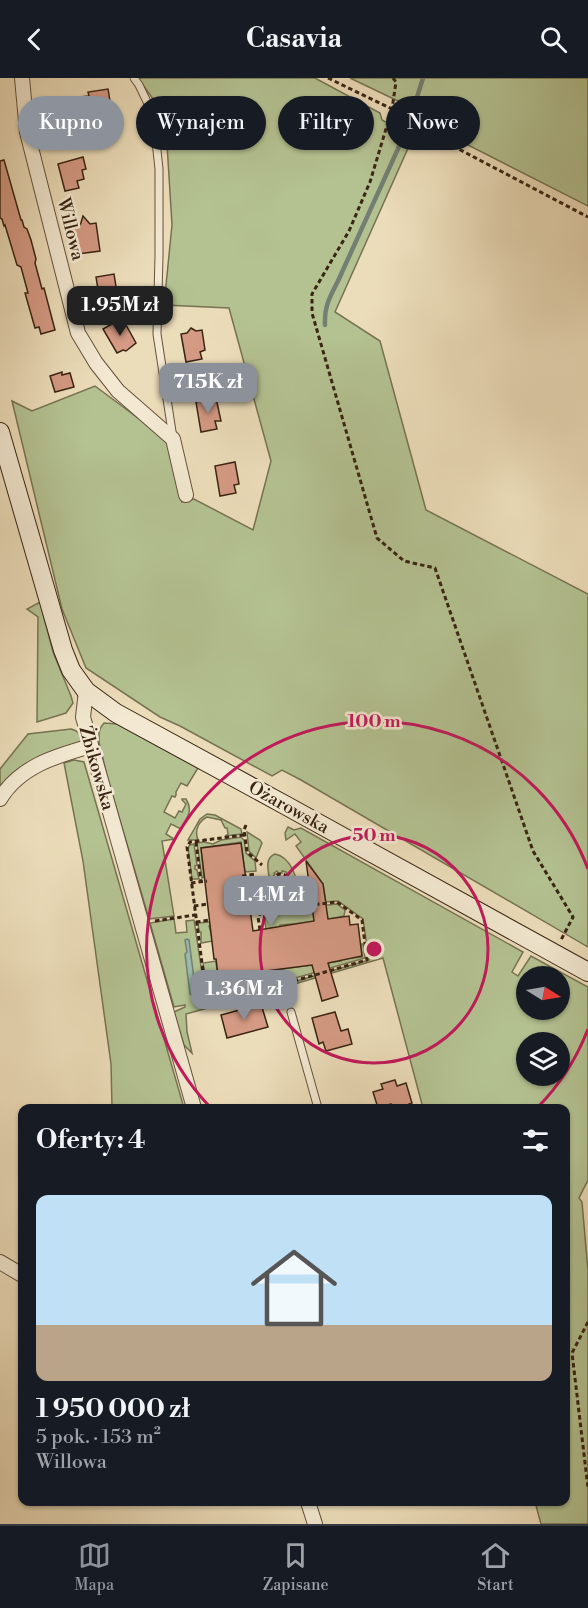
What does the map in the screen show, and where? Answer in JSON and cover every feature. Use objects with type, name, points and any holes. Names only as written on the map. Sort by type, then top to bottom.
[{"type":"main road","points":[[0,432],[63,650],[71,670],[86,691]]},
{"type":"main road","name":"Ożarowska","points":[[86,691],[116,713],[588,972]]},
{"type":"street","name":"Willowa","points":[[22,78],[27,132],[78,333],[96,363],[118,391],[173,439]]},
{"type":"street","points":[[173,439],[186,495]]},
{"type":"street","name":"Żbikowska","points":[[86,691],[83,717],[193,1104]]},
{"type":"street","points":[[0,799],[13,781],[36,765],[92,746]]},
{"type":"street","points":[[0,1262],[18,1273]]},
{"type":"street","points":[[309,1506],[315,1524]]},
{"type":"lane","points":[[134,78],[150,108],[156,135],[159,170],[157,334],[173,439]]},
{"type":"lane","points":[[291,1012],[317,1104]]},
{"type":"path","points":[[328,78],[386,106]]},
{"type":"path","points":[[393,78],[396,82],[394,96]]},
{"type":"path","points":[[386,129],[370,182],[349,231],[312,294],[312,313],[377,538],[404,561],[435,568],[533,851],[573,917],[554,953]]},
{"type":"path","points":[[461,150],[588,217]]},
{"type":"path","points":[[246,825],[244,835],[247,852],[262,865]]},
{"type":"path","points":[[244,835],[189,843],[186,849],[204,979],[208,982],[286,982],[367,960],[362,920],[337,902],[311,905],[304,900]]},
{"type":"path","points":[[196,842],[201,882]]},
{"type":"path","points":[[242,876],[256,874]]},
{"type":"path","points":[[278,875],[285,875],[290,885],[287,889],[282,892],[276,891],[272,880],[278,875]]},
{"type":"path","points":[[191,883],[207,881]]},
{"type":"path","points":[[287,889],[294,894]]},
{"type":"path","points":[[194,906],[208,904]]},
{"type":"path","points":[[260,930],[258,917],[265,905]]},
{"type":"path","points":[[141,923],[195,915]]},
{"type":"path","points":[[196,922],[210,920]]},
{"type":"path","points":[[588,1322],[572,1353],[588,1488]]},
{"type":"green space","points":[[138,78],[315,78],[348,96],[278,96],[278,150],[374,150],[374,110],[380,113],[382,120],[386,122],[386,150],[407,150],[335,312],[380,341],[426,510],[588,594],[588,947],[301,780],[282,770],[272,776],[160,717],[86,668],[62,609],[12,401],[32,411],[95,386],[166,439],[182,502],[194,499],[253,530],[271,461],[229,308],[164,305],[172,225],[167,150],[266,150],[266,96],[151,96]]},
{"type":"green space","points":[[350,78],[588,78],[588,206],[478,150],[480,150],[480,96],[388,96]]},
{"type":"green space","points":[[40,602],[53,652],[73,703],[66,713],[37,722],[38,617],[27,609]]},
{"type":"green space","points":[[104,723],[117,724],[198,768],[187,786],[181,783],[175,797],[172,796],[164,812],[175,818],[186,804],[182,799],[186,799],[188,803],[188,815],[181,829],[171,824],[166,834],[174,839],[162,841],[174,916],[149,919],[99,742],[99,732]]},
{"type":"green space","points":[[71,729],[78,733],[81,741],[29,764],[8,778],[0,789],[0,769],[28,734]]},
{"type":"green space","points":[[74,760],[84,762],[183,1104],[112,1104],[111,1064],[83,861],[64,763]]},
{"type":"green space","points":[[207,814],[215,815],[241,829],[242,834],[225,836],[228,834],[227,828],[221,820],[207,817],[198,826],[198,840],[188,840],[200,819]]},
{"type":"green space","points":[[288,827],[294,830],[301,828],[523,952],[512,972],[516,975],[516,1020],[570,1020],[570,977],[588,987],[588,1180],[579,1198],[582,1202],[588,1271],[588,1524],[541,1524],[536,1506],[570,1506],[570,1104],[422,1104],[383,958],[291,985],[290,983],[369,960],[363,919],[338,901],[326,902],[323,884],[296,846],[301,842],[295,834],[286,840],[285,833]]},
{"type":"green space","points":[[247,832],[262,843],[256,858],[249,851]]},
{"type":"green space","points":[[241,837],[244,840],[246,853],[255,861],[256,871],[245,872],[241,842],[201,848],[204,877],[202,878],[197,843],[213,844],[221,840]]},
{"type":"green space","points":[[194,844],[197,865],[195,869],[199,879],[192,879],[188,848]]},
{"type":"green space","points":[[275,854],[285,859],[293,869],[296,881],[295,892],[289,889],[291,882],[286,872],[278,873],[277,871],[272,878],[269,877],[268,861]]},
{"type":"green space","points":[[257,878],[261,905],[251,915],[246,879]]},
{"type":"green space","points":[[303,902],[310,907],[337,904],[345,910],[344,916],[266,929],[264,915],[269,906],[278,910],[287,910]]},
{"type":"green space","points":[[174,919],[176,933],[187,932],[186,921],[194,920],[205,983],[285,984],[286,986],[186,1014],[192,1053],[184,1045],[174,1012],[185,1005],[174,1007],[150,923]]},
{"type":"green space","points":[[210,922],[213,941],[201,943],[198,923]]},
{"type":"green space","points":[[361,944],[363,944],[365,958],[285,981],[236,981],[236,975],[362,957]]},
{"type":"green space","points":[[531,956],[549,966],[524,966]]},
{"type":"green space","points":[[216,961],[217,971],[206,979],[203,963]]},
{"type":"water","points":[[185,940],[189,940],[196,994],[193,996],[190,994],[185,954],[187,952]]},
{"type":"building","points":[[108,89],[109,96],[89,96],[88,92]]},
{"type":"building","points":[[83,157],[86,169],[82,170],[84,179],[77,181],[79,188],[65,191],[58,164]]},
{"type":"building","points":[[4,160],[21,220],[31,240],[35,263],[55,330],[41,334],[39,327],[35,328],[25,293],[28,293],[21,267],[17,265],[5,225],[0,218],[0,161]]},
{"type":"building","points":[[83,216],[90,224],[96,223],[100,251],[78,254],[74,226],[80,226]]},
{"type":"building","points":[[114,274],[118,299],[100,301],[96,277]]},
{"type":"building","points":[[117,321],[121,328],[126,325],[136,343],[126,351],[117,353],[103,329]]},
{"type":"building","points":[[191,328],[196,331],[202,330],[205,350],[200,352],[202,359],[186,362],[181,334],[187,333]]},
{"type":"building","points":[[62,372],[62,375],[70,373],[74,387],[55,392],[50,376]]},
{"type":"building","points":[[216,398],[221,421],[215,421],[217,429],[201,432],[196,402]]},
{"type":"building","points":[[235,462],[239,484],[234,485],[236,493],[220,496],[215,466]]},
{"type":"building","points":[[241,843],[253,931],[314,921],[306,861],[323,884],[328,919],[349,916],[350,925],[358,924],[362,956],[328,963],[338,996],[322,1001],[312,965],[218,976],[201,848]]},
{"type":"building","points":[[261,1004],[268,1027],[227,1038],[221,1015]]},
{"type":"building","points":[[335,1012],[341,1031],[348,1029],[352,1044],[326,1051],[323,1042],[319,1044],[312,1018]]},
{"type":"building","points":[[395,1080],[397,1086],[406,1083],[412,1103],[377,1104],[373,1092],[383,1089],[381,1084]]},
{"type":"waterway","points":[[417,96],[423,78]]},
{"type":"waterway","points":[[325,325],[325,312],[330,297],[397,150]]}]
